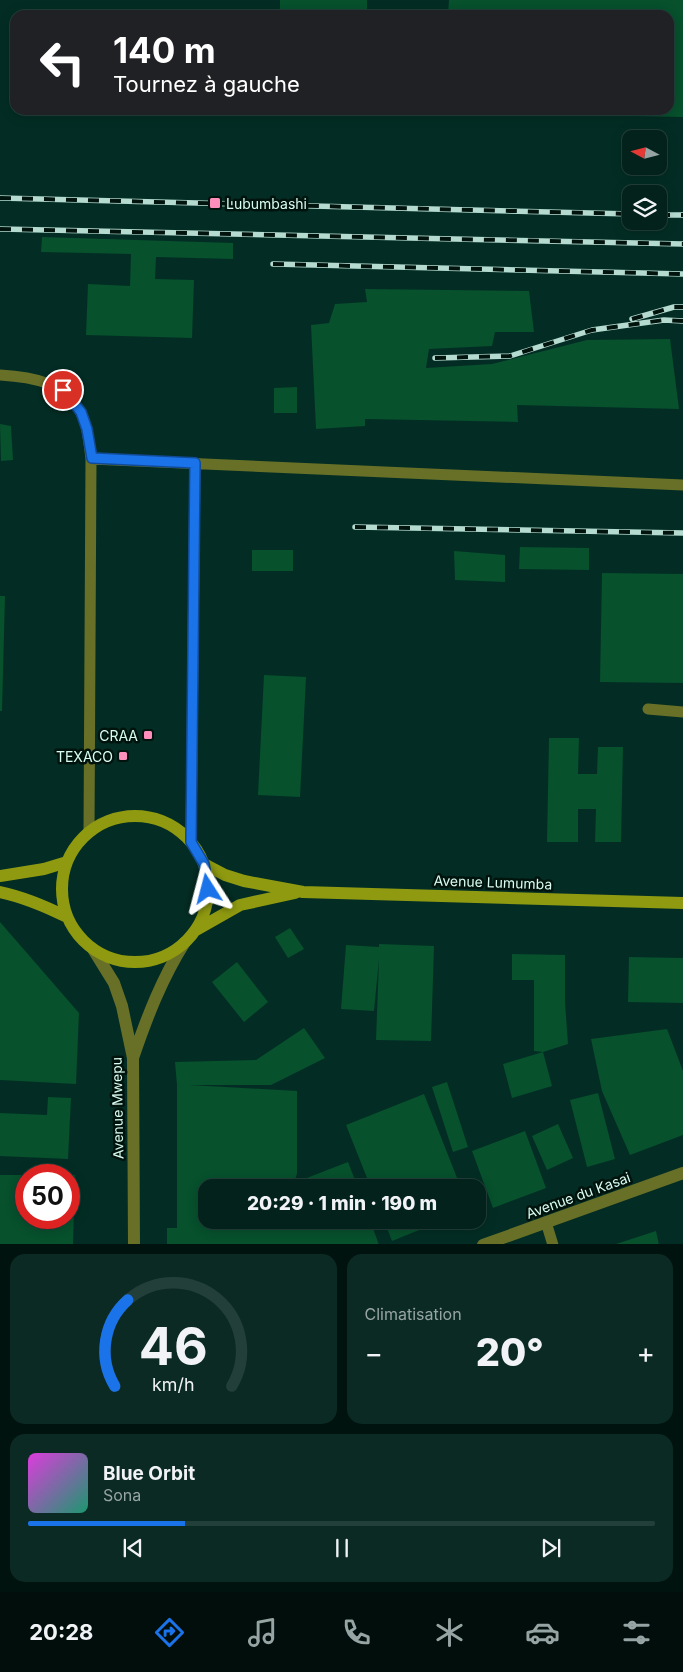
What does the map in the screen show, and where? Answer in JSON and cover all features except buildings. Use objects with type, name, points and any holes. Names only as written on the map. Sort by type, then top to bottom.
[{"type":"main road","points":[[142,815],[170,824],[191,842],[204,864],[207,883],[206,904],[202,918],[195,931],[185,942],[174,951],[161,957],[132,962],[105,956],[82,940],[67,917],[62,889],[63,875],[67,862],[76,845],[89,832],[100,824],[114,818],[142,815]]},
{"type":"main road","points":[[0,876],[44,869],[67,862]]},
{"type":"main road","points":[[204,864],[225,875],[244,881],[303,892]]},
{"type":"main road","points":[[0,892],[34,901],[67,917]]},
{"type":"main road","points":[[195,931],[240,905],[303,892]]},
{"type":"main road","name":"Avenue Lumumba","points":[[303,892],[683,903]]},
{"type":"street","points":[[133,1058],[148,1015],[175,957],[185,942]]},
{"type":"street","name":"Avenue Mwepu","points":[[93,949],[114,983],[122,1006],[133,1058],[134,1244]]},
{"type":"street","name":"Avenue du Kasai","points":[[483,1244],[683,1173]]},
{"type":"lane","points":[[0,375],[33,380],[63,390],[81,412],[87,429],[92,458],[89,832]]},
{"type":"lane","points":[[92,458],[683,485]]},
{"type":"lane","points":[[191,842],[195,463]]},
{"type":"lane","points":[[648,709],[683,712]]},
{"type":"lane","points":[[546,1222],[553,1244]]},
{"type":"railway","points":[[0,198],[622,214]]},
{"type":"railway","points":[[667,215],[683,215]]},
{"type":"railway","points":[[0,229],[683,244]]},
{"type":"railway","points":[[273,264],[683,274]]},
{"type":"railway","points":[[632,319],[674,307],[683,307]]},
{"type":"railway","points":[[435,358],[510,356],[592,330],[664,320],[683,321]]},
{"type":"railway","points":[[355,527],[683,533]]},
{"type":"place","name":"Lubumbashi","points":[[215,203]]},
{"type":"place","name":"CRAA","points":[[148,735]]},
{"type":"place","name":"TEXACO","points":[[123,756]]},
{"type":"route","points":[[63,390],[81,412],[87,429],[92,458],[195,463],[191,842],[204,864],[208,889]]}]
